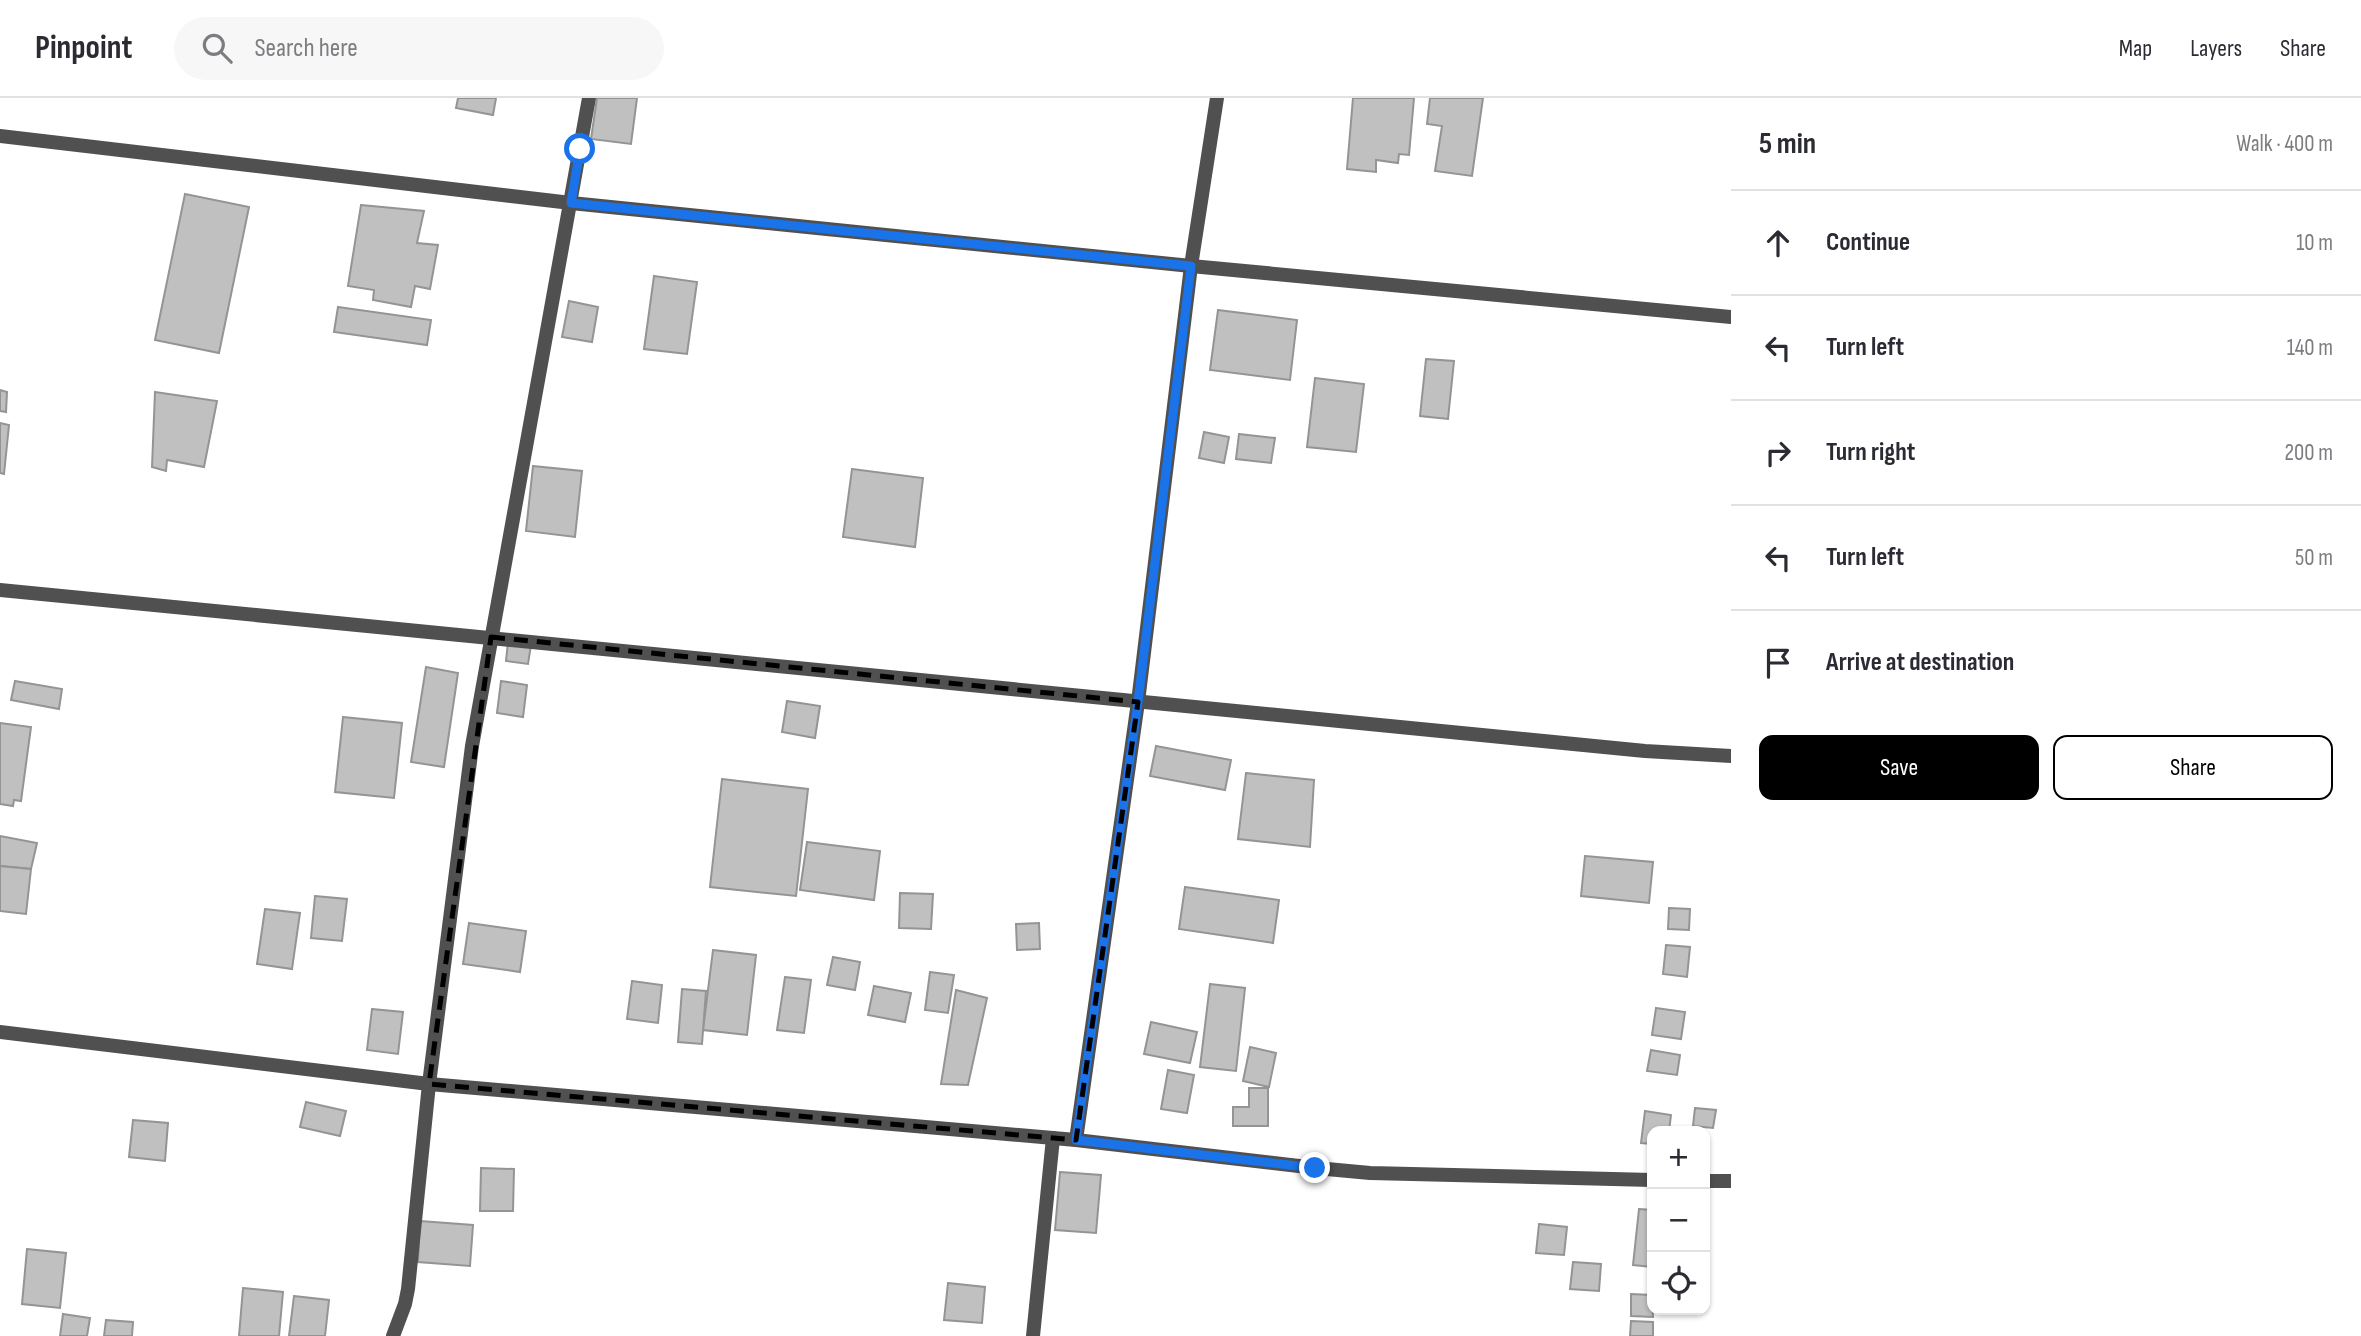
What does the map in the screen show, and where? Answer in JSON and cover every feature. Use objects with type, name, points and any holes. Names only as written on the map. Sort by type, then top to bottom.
[{"type":"street","points":[[393,1336],[408,1289],[429,1084],[465,797],[491,637],[522,480],[589,98]]},
{"type":"street","points":[[1076,1140],[1138,702],[1191,266],[1217,98]]},
{"type":"street","points":[[0,136],[571,203],[1731,317]]},
{"type":"street","points":[[0,590],[1644,751],[1731,755]]},
{"type":"street","points":[[0,1032],[429,1084],[1076,1140],[1370,1173],[1647,1180]]},
{"type":"street","points":[[1033,1336],[1053,1138]]},
{"type":"street","points":[[1710,1181],[1731,1181]]},
{"type":"highlighted area","points":[[491,637],[1138,702],[1076,1140],[429,1084]]},
{"type":"building","points":[[458,98],[496,98],[493,115],[456,108]]},
{"type":"building","points":[[597,98],[637,98],[631,144],[591,139]]},
{"type":"building","points":[[1353,98],[1414,98],[1409,155],[1399,154],[1398,163],[1376,160],[1376,172],[1347,169]]},
{"type":"building","points":[[1430,98],[1483,98],[1472,176],[1435,171],[1442,126],[1427,124]]},
{"type":"building","points":[[185,194],[249,207],[219,353],[155,340]]},
{"type":"building","points":[[361,205],[424,211],[417,243],[438,245],[430,289],[415,286],[411,307],[373,300],[374,290],[348,286]]},
{"type":"building","points":[[654,276],[697,282],[687,354],[644,349]]},
{"type":"building","points":[[569,301],[598,307],[592,342],[562,337]]},
{"type":"building","points":[[338,307],[431,320],[427,345],[334,332]]},
{"type":"building","points":[[1218,310],[1297,320],[1290,380],[1210,370]]},
{"type":"building","points":[[1426,359],[1454,361],[1448,419],[1420,416]]},
{"type":"building","points":[[1315,378],[1364,384],[1356,452],[1307,447]]},
{"type":"building","points":[[0,390],[7,392],[6,412],[0,411]]},
{"type":"building","points":[[155,392],[217,401],[204,467],[167,460],[166,471],[152,467]]},
{"type":"building","points":[[0,423],[9,425],[4,474],[0,473]]},
{"type":"building","points":[[1204,432],[1229,437],[1224,463],[1199,458]]},
{"type":"building","points":[[1239,434],[1275,438],[1271,463],[1236,459]]},
{"type":"building","points":[[533,466],[582,471],[575,537],[526,531]]},
{"type":"building","points":[[852,469],[923,478],[915,547],[843,537]]},
{"type":"building","points":[[508,642],[531,645],[528,664],[506,661]]},
{"type":"building","points":[[426,667],[458,673],[444,767],[411,762]]},
{"type":"building","points":[[15,681],[62,689],[59,709],[11,700]]},
{"type":"building","points":[[501,681],[527,685],[523,717],[497,713]]},
{"type":"building","points":[[787,701],[820,706],[815,738],[782,732]]},
{"type":"building","points":[[343,717],[402,723],[394,798],[335,792]]},
{"type":"building","points":[[0,723],[31,727],[21,801],[14,800],[13,806],[0,804]]},
{"type":"building","points":[[1156,746],[1231,760],[1225,790],[1150,776]]},
{"type":"building","points":[[1246,773],[1314,780],[1310,847],[1238,839]]},
{"type":"building","points":[[722,779],[808,789],[796,896],[710,887]]},
{"type":"building","points":[[0,836],[37,843],[31,869],[0,866]]},
{"type":"building","points":[[807,842],[880,851],[874,900],[800,890]]},
{"type":"building","points":[[1585,856],[1653,862],[1649,903],[1581,896]]},
{"type":"building","points":[[0,866],[31,869],[26,914],[0,911]]},
{"type":"building","points":[[1185,887],[1279,900],[1273,943],[1179,929]]},
{"type":"building","points":[[900,893],[933,894],[931,929],[899,928]]},
{"type":"building","points":[[315,896],[347,899],[342,941],[311,938]]},
{"type":"building","points":[[1669,908],[1690,909],[1689,930],[1668,929]]},
{"type":"building","points":[[265,909],[300,913],[292,969],[257,964]]},
{"type":"building","points":[[469,923],[526,931],[520,972],[463,964]]},
{"type":"building","points":[[1039,923],[1040,949],[1017,950],[1016,924]]},
{"type":"building","points":[[1666,945],[1690,947],[1687,977],[1663,974]]},
{"type":"building","points":[[713,950],[756,955],[747,1035],[703,1030]]},
{"type":"building","points":[[833,957],[860,962],[855,990],[827,985]]},
{"type":"building","points":[[930,972],[954,975],[948,1013],[925,1010]]},
{"type":"building","points":[[785,977],[811,980],[804,1033],[777,1030]]},
{"type":"building","points":[[632,981],[662,985],[658,1023],[627,1019]]},
{"type":"building","points":[[1210,984],[1245,988],[1236,1071],[1200,1067]]},
{"type":"building","points":[[874,986],[911,993],[905,1022],[868,1015]]},
{"type":"building","points":[[682,989],[706,991],[702,1044],[678,1042]]},
{"type":"building","points":[[956,990],[987,998],[968,1085],[941,1084]]},
{"type":"building","points":[[1656,1008],[1685,1012],[1681,1039],[1652,1035]]},
{"type":"building","points":[[372,1009],[403,1012],[398,1054],[367,1050]]},
{"type":"building","points":[[1151,1022],[1197,1032],[1190,1063],[1144,1054]]},
{"type":"building","points":[[1250,1047],[1276,1053],[1269,1087],[1243,1081]]},
{"type":"building","points":[[1651,1050],[1680,1055],[1677,1075],[1647,1071]]},
{"type":"building","points":[[1168,1070],[1194,1075],[1187,1113],[1161,1109]]},
{"type":"building","points":[[1249,1088],[1268,1088],[1268,1126],[1233,1126],[1233,1107],[1249,1107]]},
{"type":"building","points":[[306,1102],[346,1111],[340,1136],[300,1127]]},
{"type":"building","points":[[1695,1108],[1716,1110],[1713,1128],[1693,1126]]},
{"type":"building","points":[[1645,1111],[1671,1115],[1670,1126],[1647,1126],[1647,1144],[1641,1143]]},
{"type":"building","points":[[133,1120],[168,1123],[165,1161],[129,1157]]},
{"type":"building","points":[[481,1168],[514,1169],[513,1211],[480,1211]]},
{"type":"building","points":[[1060,1172],[1101,1175],[1096,1233],[1055,1230]]},
{"type":"building","points":[[1639,1209],[1647,1210],[1647,1266],[1633,1265]]},
{"type":"building","points":[[420,1221],[473,1225],[470,1266],[418,1262]]},
{"type":"building","points":[[1539,1224],[1567,1227],[1564,1255],[1536,1253]]},
{"type":"building","points":[[27,1249],[66,1253],[60,1308],[22,1304]]},
{"type":"building","points":[[1573,1262],[1601,1264],[1599,1291],[1570,1289]]},
{"type":"building","points":[[948,1283],[985,1287],[982,1323],[944,1320]]},
{"type":"building","points":[[243,1288],[283,1292],[279,1336],[239,1336]]},
{"type":"building","points":[[1631,1294],[1647,1295],[1647,1315],[1653,1317],[1631,1316]]},
{"type":"building","points":[[294,1296],[329,1300],[325,1336],[289,1336]]},
{"type":"building","points":[[63,1314],[90,1318],[87,1336],[60,1336]]},
{"type":"building","points":[[106,1320],[133,1322],[132,1336],[104,1336]]},
{"type":"building","points":[[1631,1321],[1653,1322],[1653,1336],[1630,1336]]},
{"type":"route","points":[[580,149],[571,203],[1191,266],[1138,702],[1076,1140],[1315,1168]]}]
